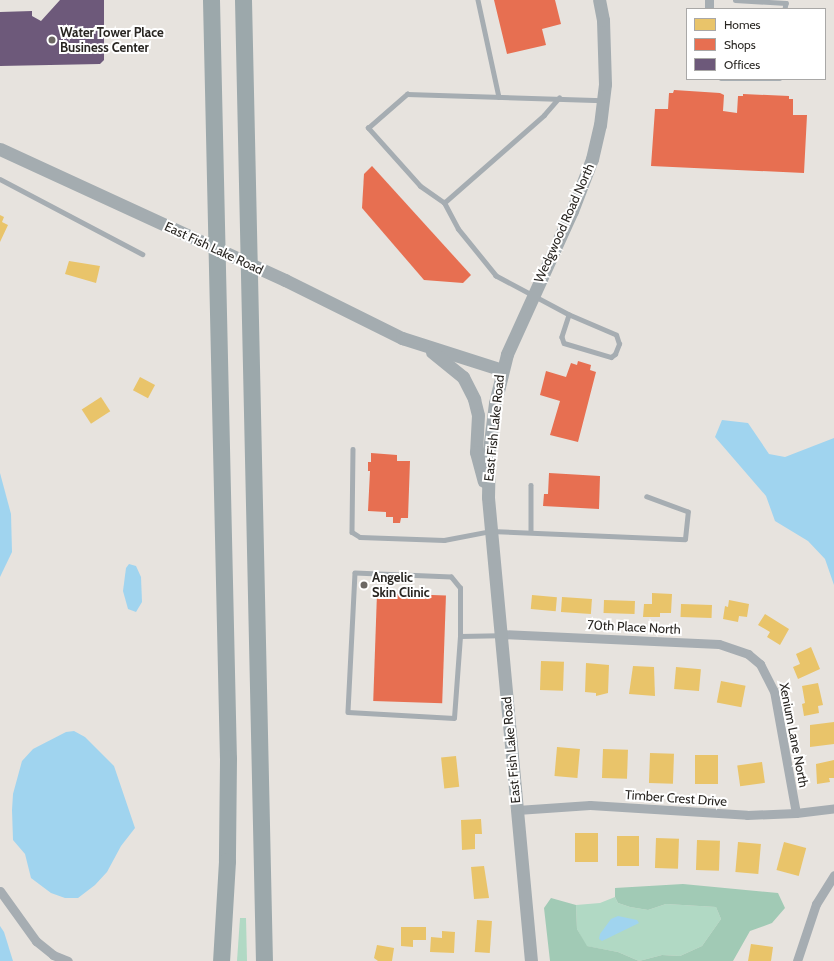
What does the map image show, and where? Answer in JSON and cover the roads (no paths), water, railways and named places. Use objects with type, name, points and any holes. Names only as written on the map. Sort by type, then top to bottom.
[{"type":"highway","points":[[211,0],[228,758],[227,862],[221,961]]},
{"type":"highway","points":[[243,0],[264,961]]},
{"type":"street","name":"Wedgwood Road North","points":[[502,370],[511,341],[583,186],[592,159],[604,100],[606,55],[599,0]]},
{"type":"street","name":"East Fish Lake Road","points":[[0,149],[285,280],[426,347],[502,370],[491,436],[488,496],[531,961]]},
{"type":"street","points":[[426,347],[463,377],[474,398],[478,415],[476,452],[488,496]]},
{"type":"street","name":"70th Place North","points":[[501,634],[719,644],[734,647],[760,664]]},
{"type":"street","name":"Xenium Lane North","points":[[760,664],[774,691],[796,813]]},
{"type":"street","name":"Timber Crest Drive","points":[[517,810],[590,805],[732,814],[796,813],[834,808]]},
{"type":"street","points":[[797,961],[813,911],[834,875]]},
{"type":"street","points":[[0,891],[36,941],[53,955],[68,961]]},
{"type":"lane","points":[[478,0],[499,97]]},
{"type":"lane","points":[[735,0],[786,3],[785,8]]},
{"type":"lane","points":[[569,315],[562,336],[564,343],[611,357],[615,354],[619,344],[616,335],[569,315],[496,276],[458,229],[444,203],[420,186],[368,128],[407,94],[604,100]]},
{"type":"lane","points":[[444,203],[544,115],[559,98]]},
{"type":"lane","points":[[0,179],[142,254]]},
{"type":"lane","points":[[353,449],[352,532],[360,537],[444,540],[491,531],[685,539],[688,512],[647,497]]},
{"type":"lane","points":[[531,485],[531,532]]},
{"type":"lane","points":[[355,573],[451,577],[460,588],[460,636],[454,718],[348,712],[355,573]]},
{"type":"lane","points":[[460,636],[501,634]]},
{"type":"water","points":[[722,420],[748,423],[769,454],[785,457],[834,438],[834,585],[825,559],[808,541],[775,521],[766,496],[715,437]]},
{"type":"water","points":[[0,473],[11,514],[12,552],[0,577]]},
{"type":"water","points":[[129,564],[136,566],[141,577],[142,602],[136,612],[128,609],[123,591],[126,568]]},
{"type":"water","points":[[74,731],[85,737],[114,766],[135,828],[121,846],[107,872],[95,885],[78,898],[65,898],[51,893],[31,878],[25,854],[13,840],[12,810],[13,794],[22,761],[33,749],[66,732]]},
{"type":"water","points":[[618,916],[637,920],[639,923],[602,941],[599,939],[600,934],[611,919]]},
{"type":"water","points":[[0,926],[4,932],[13,961],[0,961]]},
{"type":"place","name":"Water Tower Place Business Center","points":[[52,40]]},
{"type":"place","name":"Angelic Skin Clinic","points":[[364,585]]}]
